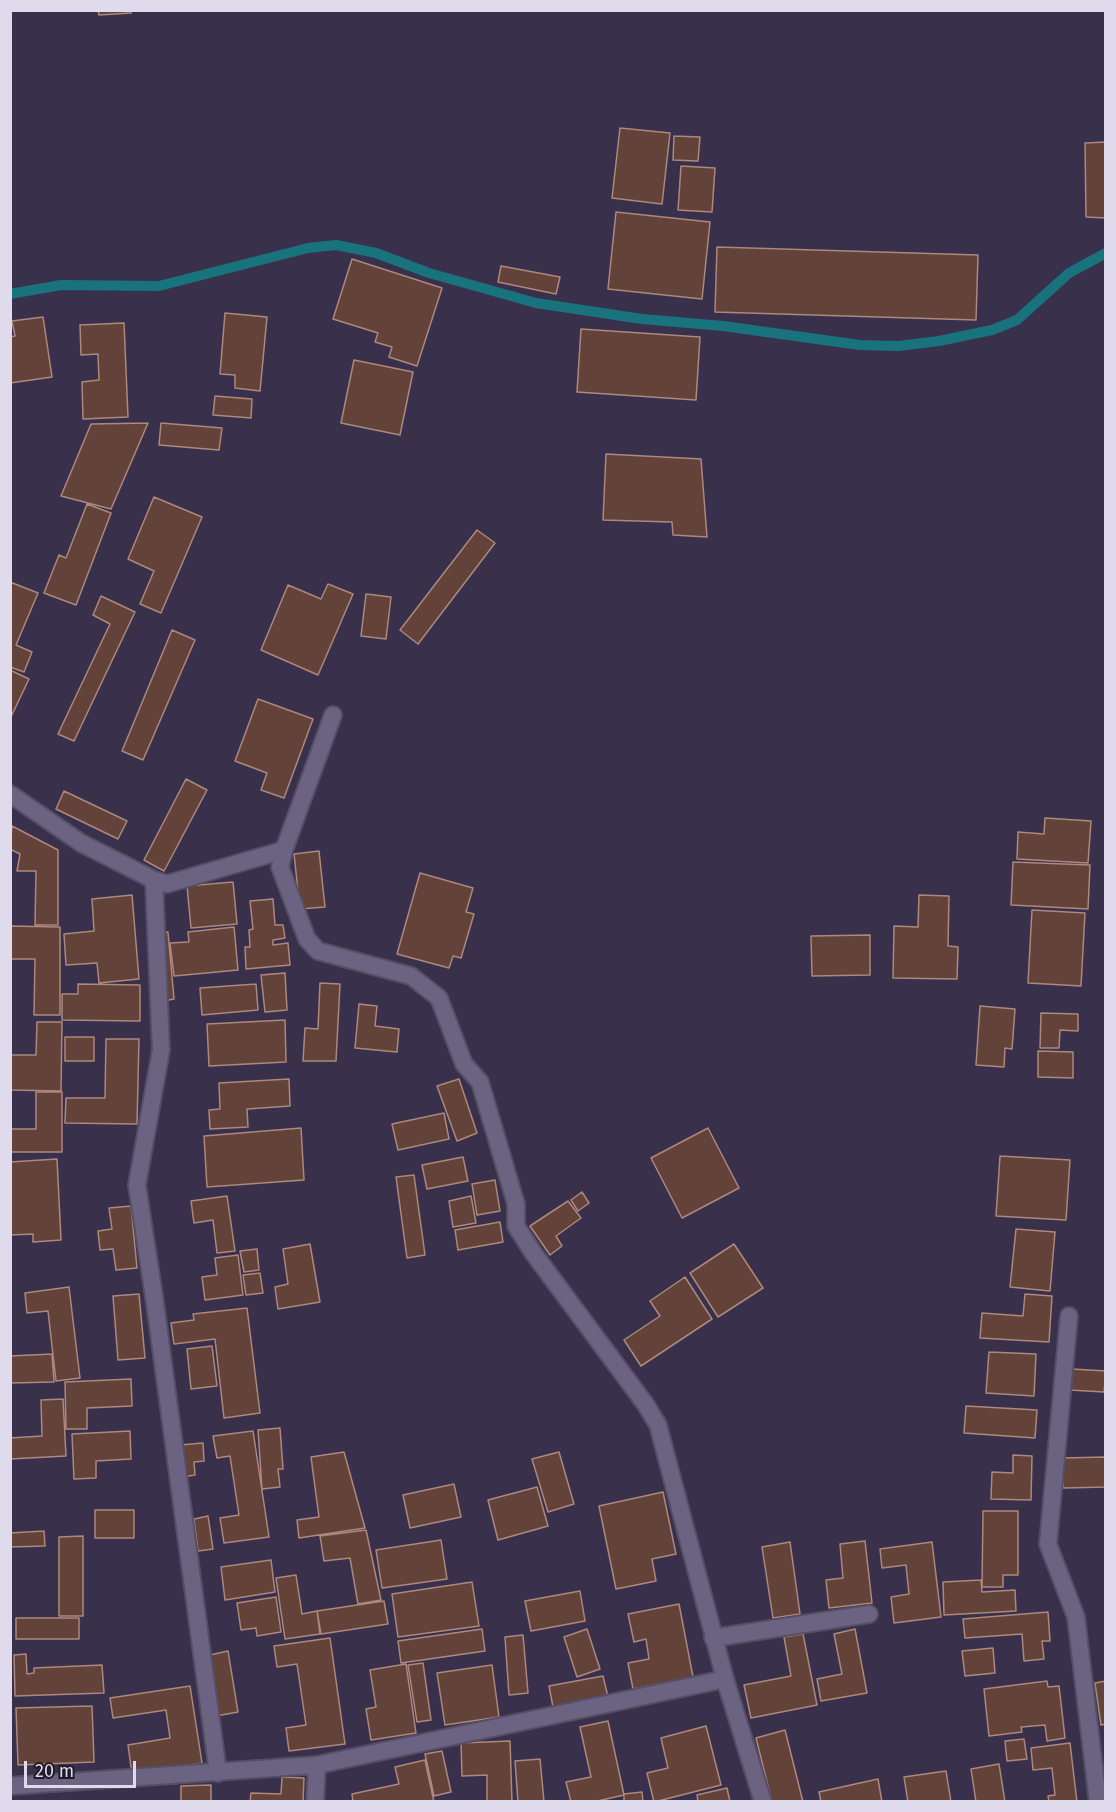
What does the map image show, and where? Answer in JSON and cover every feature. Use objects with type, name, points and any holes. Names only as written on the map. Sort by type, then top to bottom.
[{"type":"street","points":[[333,715],[284,850],[280,867],[307,939],[318,951],[411,976],[440,998],[464,1064],[480,1082],[516,1204],[516,1226],[534,1254],[646,1405],[658,1425],[724,1679],[763,1802]]},
{"type":"street","points":[[10,794],[81,843],[154,880],[167,884],[284,850]]},
{"type":"street","points":[[154,880],[161,1050],[137,1185],[218,1773]]},
{"type":"street","points":[[1070,1316],[1048,1544],[1076,1617],[1098,1802]]},
{"type":"street","points":[[713,1638],[869,1614]]},
{"type":"street","points":[[10,1786],[317,1765],[724,1679]]},
{"type":"street","points":[[315,1802],[317,1765]]},
{"type":"building","points":[[98,10],[131,10],[131,13],[99,15]]},
{"type":"building","points":[[620,128],[670,133],[662,204],[612,198]]},
{"type":"building","points":[[674,136],[700,137],[698,161],[673,160]]},
{"type":"building","points":[[1106,142],[1106,218],[1086,217],[1085,143]]},
{"type":"building","points":[[681,166],[715,168],[712,212],[678,210]]},
{"type":"building","points":[[616,212],[710,222],[702,299],[608,289]]},
{"type":"building","points":[[717,247],[978,255],[976,320],[715,312]]},
{"type":"building","points":[[352,259],[442,288],[417,366],[389,357],[392,347],[375,342],[378,333],[333,319]]},
{"type":"building","points":[[501,266],[560,277],[556,294],[498,282]]},
{"type":"building","points":[[225,313],[267,317],[260,391],[235,388],[235,375],[220,374]]},
{"type":"building","points":[[43,317],[52,377],[10,383],[10,337],[15,336],[12,321]]},
{"type":"building","points":[[124,323],[128,417],[83,419],[82,382],[99,380],[98,354],[81,355],[80,325]]},
{"type":"building","points":[[581,329],[700,337],[696,400],[577,392]]},
{"type":"building","points":[[354,360],[413,372],[400,435],[341,423]]},
{"type":"building","points":[[215,396],[252,399],[251,418],[213,415]]},
{"type":"building","points":[[148,423],[111,509],[61,496],[91,424]]},
{"type":"building","points":[[161,423],[222,428],[219,450],[159,445]]},
{"type":"building","points":[[606,454],[701,459],[707,537],[673,535],[672,522],[603,520]]},
{"type":"building","points":[[154,497],[202,517],[161,613],[140,604],[154,571],[128,559]]},
{"type":"building","points":[[87,504],[111,513],[76,605],[44,593],[59,555],[66,558]]},
{"type":"building","points":[[477,530],[495,543],[418,644],[400,630]]},
{"type":"building","points":[[10,582],[38,593],[16,645],[32,652],[24,672],[10,667]]},
{"type":"building","points":[[328,584],[353,594],[318,675],[261,650],[288,585],[321,599]]},
{"type":"building","points":[[366,594],[391,597],[386,639],[361,636]]},
{"type":"building","points":[[101,596],[135,612],[74,741],[58,734],[110,624],[93,615]]},
{"type":"building","points":[[172,630],[195,640],[143,760],[122,751]]},
{"type":"building","points":[[10,670],[29,679],[10,719]]},
{"type":"building","points":[[258,699],[313,719],[284,798],[261,790],[267,773],[235,761]]},
{"type":"building","points":[[186,779],[207,790],[164,871],[144,860]]},
{"type":"building","points":[[64,791],[127,821],[118,839],[56,809]]},
{"type":"building","points":[[1045,818],[1091,821],[1088,863],[1017,859],[1018,832],[1044,834]]},
{"type":"building","points":[[12,826],[58,850],[58,925],[35,925],[36,871],[17,871],[20,854],[10,849]]},
{"type":"building","points":[[319,851],[325,907],[300,909],[294,854]]},
{"type":"building","points":[[1013,862],[1090,865],[1088,909],[1011,905]]},
{"type":"building","points":[[420,873],[473,888],[466,912],[474,914],[461,958],[453,956],[449,968],[397,954]]},
{"type":"building","points":[[233,882],[237,924],[191,928],[187,886]]},
{"type":"building","points":[[132,895],[139,979],[99,983],[97,963],[66,965],[64,934],[94,931],[92,899]]},
{"type":"building","points":[[919,895],[949,896],[948,946],[958,947],[957,979],[893,978],[894,926],[918,927]]},
{"type":"building","points":[[273,899],[275,925],[283,925],[285,938],[273,940],[273,945],[288,943],[290,965],[246,969],[245,947],[250,947],[249,930],[253,929],[250,901]]},
{"type":"building","points":[[1032,910],[1085,913],[1081,986],[1028,983]]},
{"type":"building","points":[[10,926],[60,927],[60,1015],[34,1015],[35,959],[10,959]]},
{"type":"building","points":[[234,927],[238,970],[174,976],[170,943],[189,942],[188,932]]},
{"type":"building","points":[[168,932],[174,999],[164,1001],[160,933]]},
{"type":"building","points":[[870,935],[870,975],[812,976],[811,936]]},
{"type":"building","points":[[285,973],[287,1010],[265,1012],[261,975]]},
{"type":"building","points":[[320,983],[340,984],[336,1061],[303,1061],[305,1028],[318,1029]]},
{"type":"building","points":[[78,984],[140,985],[140,1021],[62,1020],[62,994],[78,994]]},
{"type":"building","points":[[256,984],[258,1010],[202,1015],[200,988]]},
{"type":"building","points":[[359,1004],[377,1006],[375,1026],[399,1029],[397,1052],[355,1048]]},
{"type":"building","points":[[980,1006],[1015,1009],[1012,1049],[1005,1048],[1004,1067],[976,1065]]},
{"type":"building","points":[[1041,1013],[1078,1014],[1078,1031],[1060,1030],[1059,1048],[1040,1048]]},
{"type":"building","points":[[285,1020],[286,1062],[209,1066],[207,1024]]},
{"type":"building","points":[[37,1022],[62,1022],[61,1091],[10,1090],[10,1055],[36,1055]]},
{"type":"building","points":[[65,1037],[94,1037],[94,1061],[65,1061]]},
{"type":"building","points":[[106,1039],[139,1039],[137,1124],[65,1123],[66,1098],[105,1098]]},
{"type":"building","points":[[1038,1051],[1073,1052],[1073,1078],[1038,1077]]},
{"type":"building","points":[[289,1079],[290,1106],[247,1109],[248,1127],[210,1129],[209,1110],[220,1109],[219,1083]]},
{"type":"building","points":[[459,1079],[477,1133],[457,1141],[437,1086]]},
{"type":"building","points":[[36,1092],[62,1092],[62,1152],[10,1152],[10,1129],[36,1129]]},
{"type":"building","points":[[444,1113],[449,1139],[398,1150],[392,1124]]},
{"type":"building","points":[[301,1128],[304,1180],[207,1187],[204,1136]]},
{"type":"building","points":[[708,1128],[739,1188],[682,1218],[651,1158]]},
{"type":"building","points":[[1000,1156],[1070,1160],[1066,1220],[996,1216]]},
{"type":"building","points":[[463,1157],[468,1181],[427,1189],[422,1165]]},
{"type":"building","points":[[57,1159],[61,1240],[33,1242],[33,1234],[10,1235],[10,1162]]},
{"type":"building","points":[[414,1175],[425,1255],[407,1258],[396,1177]]},
{"type":"building","points":[[495,1180],[500,1211],[477,1215],[472,1184]]},
{"type":"building","points":[[582,1192],[589,1203],[578,1211],[571,1200]]},
{"type":"building","points":[[227,1196],[235,1251],[217,1253],[213,1220],[194,1223],[191,1201]]},
{"type":"building","points":[[471,1196],[476,1223],[453,1227],[449,1201]]},
{"type":"building","points":[[568,1201],[581,1218],[556,1236],[562,1246],[550,1255],[530,1226]]},
{"type":"building","points":[[131,1206],[137,1268],[116,1270],[113,1249],[100,1250],[98,1231],[112,1229],[109,1208]]},
{"type":"building","points":[[500,1222],[503,1242],[458,1250],[455,1230]]},
{"type":"building","points":[[1016,1229],[1055,1232],[1050,1291],[1010,1287]]},
{"type":"building","points":[[310,1244],[320,1302],[278,1309],[275,1287],[288,1284],[283,1249]]},
{"type":"building","points":[[734,1244],[763,1288],[718,1317],[690,1273]]},
{"type":"building","points":[[257,1249],[259,1270],[244,1272],[240,1251]]},
{"type":"building","points":[[238,1255],[243,1295],[205,1300],[202,1277],[217,1275],[215,1258]]},
{"type":"building","points":[[260,1273],[263,1293],[246,1295],[243,1275]]},
{"type":"building","points":[[685,1277],[712,1319],[641,1366],[624,1340],[660,1316],[650,1301]]},
{"type":"building","points":[[69,1287],[80,1378],[56,1381],[48,1311],[27,1313],[25,1293]]},
{"type":"building","points":[[139,1294],[145,1358],[118,1360],[113,1296]]},
{"type":"building","points":[[1025,1294],[1052,1296],[1049,1342],[980,1338],[982,1313],[1023,1316]]},
{"type":"building","points":[[247,1308],[260,1413],[224,1418],[215,1339],[174,1344],[171,1323],[194,1320],[193,1314]]},
{"type":"building","points":[[212,1346],[217,1386],[191,1389],[187,1349]]},
{"type":"building","points":[[989,1352],[1036,1354],[1034,1396],[986,1393]]},
{"type":"building","points":[[52,1354],[54,1382],[10,1383],[10,1356]]},
{"type":"building","points":[[1072,1369],[1106,1371],[1104,1392],[1070,1390]]},
{"type":"building","points":[[131,1379],[132,1406],[87,1408],[87,1429],[66,1429],[65,1382]]},
{"type":"building","points":[[63,1399],[66,1456],[10,1459],[10,1438],[42,1436],[41,1400]]},
{"type":"building","points":[[966,1406],[1037,1410],[1035,1438],[964,1433]]},
{"type":"building","points":[[280,1428],[283,1469],[278,1469],[280,1487],[262,1489],[258,1430]]},
{"type":"building","points":[[130,1431],[131,1459],[96,1461],[96,1478],[74,1479],[72,1434]]},
{"type":"building","points":[[253,1431],[269,1537],[224,1543],[220,1518],[239,1515],[230,1456],[217,1458],[213,1436]]},
{"type":"building","points":[[203,1443],[204,1461],[194,1462],[195,1475],[183,1477],[180,1445]]},
{"type":"building","points":[[344,1452],[365,1528],[299,1538],[297,1520],[319,1517],[311,1457]]},
{"type":"building","points":[[559,1452],[574,1504],[548,1512],[532,1459]]},
{"type":"building","points":[[1013,1455],[1032,1456],[1031,1500],[991,1499],[992,1472],[1013,1473]]},
{"type":"building","points":[[1106,1457],[1106,1487],[1063,1488],[1062,1458]]},
{"type":"building","points":[[454,1484],[461,1517],[410,1528],[403,1495]]},
{"type":"building","points":[[537,1487],[548,1526],[498,1540],[488,1500]]},
{"type":"building","points":[[663,1492],[676,1554],[652,1559],[656,1581],[616,1589],[599,1506]]},
{"type":"building","points":[[95,1510],[134,1510],[134,1538],[95,1538]]},
{"type":"building","points":[[983,1511],[1018,1511],[1018,1575],[1003,1575],[1003,1587],[982,1587]]},
{"type":"building","points":[[208,1516],[213,1549],[198,1551],[194,1519]]},
{"type":"building","points":[[366,1530],[381,1600],[358,1604],[350,1558],[324,1561],[320,1536]]},
{"type":"building","points":[[44,1531],[45,1546],[10,1547],[10,1533]]},
{"type":"building","points":[[83,1536],[83,1616],[59,1616],[59,1537]]},
{"type":"building","points":[[441,1540],[447,1579],[382,1588],[376,1550]]},
{"type":"building","points":[[865,1541],[872,1603],[829,1608],[826,1580],[843,1578],[840,1544]]},
{"type":"building","points":[[790,1542],[800,1614],[773,1618],[762,1547]]},
{"type":"building","points":[[932,1542],[941,1617],[894,1623],[891,1597],[909,1594],[906,1565],[882,1568],[880,1549]]},
{"type":"building","points":[[271,1560],[275,1592],[225,1600],[221,1567]]},
{"type":"building","points":[[296,1575],[302,1614],[317,1611],[320,1634],[285,1639],[276,1578]]},
{"type":"building","points":[[981,1580],[982,1592],[1015,1590],[1016,1611],[944,1615],[943,1582]]},
{"type":"building","points":[[472,1582],[479,1626],[398,1637],[392,1594]]},
{"type":"building","points":[[580,1591],[585,1621],[531,1631],[525,1601]]},
{"type":"building","points":[[276,1597],[281,1632],[257,1636],[256,1628],[241,1630],[237,1603]]},
{"type":"building","points":[[384,1601],[388,1624],[321,1634],[317,1611]]},
{"type":"building","points":[[679,1604],[693,1677],[633,1689],[628,1663],[649,1659],[646,1639],[634,1642],[628,1614]]},
{"type":"building","points":[[1048,1612],[1050,1641],[1042,1641],[1044,1659],[1024,1661],[1022,1634],[965,1638],[963,1619]]},
{"type":"building","points":[[16,1618],[79,1618],[79,1639],[16,1639]]},
{"type":"building","points":[[482,1629],[485,1651],[401,1663],[398,1641]]},
{"type":"building","points":[[587,1629],[600,1669],[577,1677],[564,1637]]},
{"type":"building","points":[[855,1629],[867,1693],[821,1701],[817,1679],[842,1674],[834,1634]]},
{"type":"building","points":[[803,1634],[817,1705],[751,1718],[744,1685],[791,1676],[784,1637]]},
{"type":"building","points":[[523,1635],[528,1693],[509,1695],[505,1637]]},
{"type":"building","points":[[330,1638],[345,1744],[289,1751],[286,1728],[306,1725],[297,1664],[277,1667],[274,1646]]},
{"type":"building","points":[[993,1648],[995,1673],[965,1676],[962,1651]]},
{"type":"building","points":[[228,1651],[238,1712],[216,1716],[205,1656]]},
{"type":"building","points":[[26,1654],[27,1674],[34,1673],[34,1668],[102,1665],[104,1693],[15,1696],[14,1655]]},
{"type":"building","points":[[423,1663],[431,1720],[417,1722],[408,1665]]},
{"type":"building","points":[[406,1664],[416,1733],[371,1740],[366,1709],[376,1707],[370,1670]]},
{"type":"building","points":[[492,1665],[499,1717],[445,1725],[437,1673]]},
{"type":"building","points":[[603,1676],[608,1697],[553,1707],[549,1686]]},
{"type":"building","points":[[1047,1681],[1048,1687],[1059,1686],[1065,1738],[1047,1741],[1045,1725],[1021,1727],[1022,1732],[989,1736],[984,1689]]},
{"type":"building","points":[[1106,1681],[1106,1724],[1101,1725],[1095,1683]]},
{"type":"building","points":[[190,1686],[202,1763],[132,1774],[128,1745],[170,1738],[166,1710],[113,1718],[110,1698]]},
{"type":"building","points":[[92,1706],[94,1762],[18,1765],[16,1708]]},
{"type":"building","points":[[608,1721],[624,1795],[593,1802],[571,1802],[566,1782],[591,1777],[580,1727]]},
{"type":"building","points":[[706,1726],[721,1785],[654,1802],[647,1773],[668,1768],[661,1738]]},
{"type":"building","points":[[785,1730],[803,1802],[772,1802],[756,1738]]},
{"type":"building","points":[[1024,1739],[1027,1759],[1007,1761],[1005,1741]]},
{"type":"building","points":[[510,1741],[512,1802],[487,1802],[487,1775],[462,1776],[461,1743]]},
{"type":"building","points":[[1070,1743],[1077,1802],[1049,1802],[1048,1796],[1055,1795],[1052,1768],[1033,1770],[1031,1748]]},
{"type":"building","points":[[442,1751],[451,1792],[434,1796],[425,1754]]},
{"type":"building","points":[[540,1759],[544,1802],[518,1802],[515,1761]]},
{"type":"building","points":[[425,1760],[434,1802],[353,1802],[352,1794],[399,1784],[395,1767]]},
{"type":"building","points":[[999,1764],[1005,1802],[976,1802],[971,1769]]},
{"type":"building","points":[[946,1771],[951,1802],[908,1802],[904,1777]]},
{"type":"building","points":[[282,1777],[304,1778],[303,1802],[250,1802],[251,1793],[281,1794]]},
{"type":"building","points":[[878,1779],[882,1802],[821,1802],[819,1792]]},
{"type":"building","points":[[211,1785],[211,1802],[181,1802],[181,1786]]},
{"type":"building","points":[[727,1788],[730,1802],[698,1802],[697,1795]]},
{"type":"building","points":[[642,1792],[643,1802],[624,1802],[624,1794]]},
{"type":"waterway","points":[[10,294],[61,285],[159,286],[308,248],[336,245],[376,253],[429,273],[536,303],[642,319],[723,326],[860,345],[898,346],[939,341],[992,330],[1017,320],[1069,273],[1106,253]]}]
